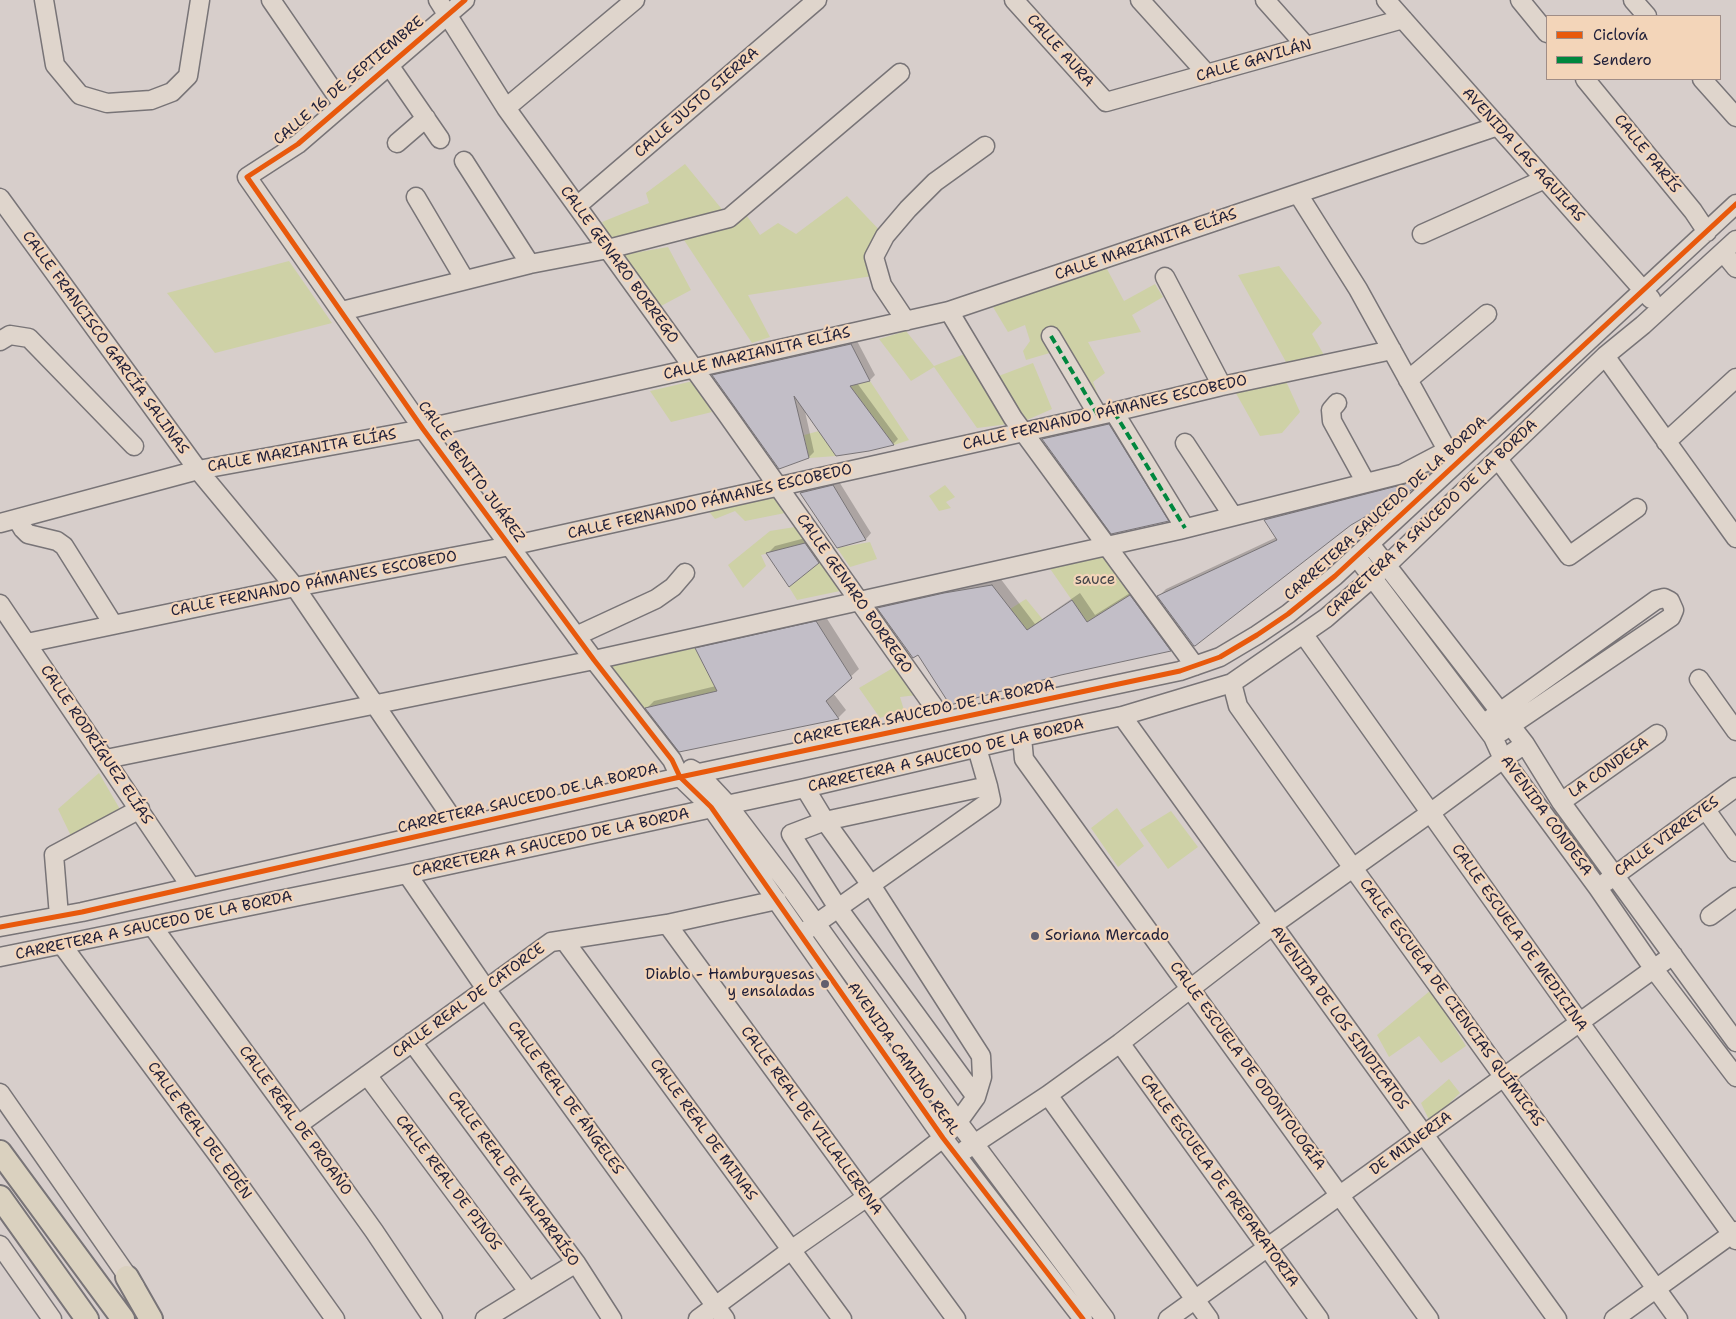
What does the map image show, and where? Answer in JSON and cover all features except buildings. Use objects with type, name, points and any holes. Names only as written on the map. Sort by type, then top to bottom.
[{"type":"main road","points":[[0,1152],[87,1273],[123,1319]]},
{"type":"main road","points":[[0,1197],[87,1319]]},
{"type":"main road","points":[[127,1277],[151,1319]]},
{"type":"street","points":[[44,0],[55,65],[80,95],[107,103],[151,100],[172,92],[188,76],[200,0]]},
{"type":"street","points":[[271,0],[343,105]]},
{"type":"street","name":"CALLE 16 DE SEPTIEMBRE","points":[[247,177],[298,144],[343,105],[388,65],[443,7],[464,0]]},
{"type":"street","points":[[506,108],[635,0]]},
{"type":"street","name":"CALLE JUSTO SIERRA","points":[[577,206],[817,0]]},
{"type":"street","name":"CALLE AURA","points":[[1014,0],[1106,102]]},
{"type":"street","points":[[1140,0],[1207,74]]},
{"type":"street","points":[[1264,0],[1306,46]]},
{"type":"street","name":"AVENIDA LAS AGUILAS","points":[[1386,0],[1659,310]]},
{"type":"street","points":[[1520,0],[1546,32]]},
{"type":"street","points":[[1633,0],[1646,15]]},
{"type":"street","name":"CALLE GENARO BORREGO","points":[[443,7],[506,108],[694,368],[944,722]]},
{"type":"street","name":"CALLE GAVILÁN","points":[[1106,102],[1403,19]]},
{"type":"street","points":[[388,65],[440,139]]},
{"type":"street","points":[[342,311],[530,264],[608,249],[729,218],[900,73]]},
{"type":"street","name":"CALLE PARÍS","points":[[1586,80],[1693,211],[1707,232]]},
{"type":"street","points":[[1703,80],[1736,117]]},
{"type":"street","points":[[397,142],[426,118]]},
{"type":"street","name":"CALLE MARIANITA ELÍAS","points":[[8,521],[198,470],[423,429],[949,311],[1498,126]]},
{"type":"street","points":[[906,321],[882,285],[874,257],[885,236],[935,182],[985,146]]},
{"type":"street","points":[[464,161],[530,264]]},
{"type":"street","name":"CALLE BENITO JUÁREZ","points":[[247,177],[423,429],[594,660],[672,760],[680,778]]},
{"type":"street","points":[[1422,234],[1545,179]]},
{"type":"street","points":[[106,759],[594,660],[1107,546],[1402,474],[1451,458],[1358,289],[1298,194]]},
{"type":"street","points":[[416,197],[464,280]]},
{"type":"street","name":"CALLE FRANCISCO GARCÍA SALINAS","points":[[0,198],[198,470],[295,587],[458,827]]},
{"type":"street","points":[[1707,232],[1736,204]]},
{"type":"street","name":"CARRETERA SAUCEDO DE LA BORDA","points":[[0,927],[59,916],[698,774],[1180,671],[1220,657],[1288,614],[1370,544],[1451,458],[1644,291],[1707,232]]},
{"type":"street","name":"CARRETERA A SAUCEDO DE LA BORDA","points":[[0,957],[406,874],[805,788],[1022,737],[1122,716],[1232,683],[1304,635],[1386,566],[1604,356],[1659,310],[1736,240]]},
{"type":"street","points":[[1723,252],[1736,268]]},
{"type":"street","points":[[1165,277],[1222,386]]},
{"type":"street","points":[[949,311],[1013,418],[1196,666]]},
{"type":"street","points":[[1408,380],[1487,314]]},
{"type":"street","points":[[0,340],[10,335],[29,338],[134,446]]},
{"type":"street","points":[[1051,336],[1185,528]]},
{"type":"street","name":"CALLE FERNANDO PÁMANES ESCOBEDO","points":[[27,644],[295,587],[510,546],[1106,414],[1222,386],[1392,350]]},
{"type":"street","points":[[1604,356],[1736,538]]},
{"type":"street","points":[[1666,442],[1735,383]]},
{"type":"street","points":[[1337,403],[1331,410],[1332,420],[1366,483]]},
{"type":"street","points":[[1185,443],[1233,516]]},
{"type":"street","points":[[1498,459],[1569,556],[1637,508]]},
{"type":"street","points":[[8,521],[28,534],[57,541],[64,546],[114,624]]},
{"type":"street","name":"AVENIDA CONDESA","points":[[1370,544],[1525,744],[1561,802],[1736,1042]]},
{"type":"street","name":"AVENIDA CONDESA","points":[[1356,556],[1488,730],[1502,758],[1598,888],[1654,968],[1736,1077]]},
{"type":"street","points":[[576,636],[656,599],[673,588],[685,573]]},
{"type":"street","points":[[1488,730],[1505,719],[1540,705],[1671,617],[1674,610],[1670,601],[1664,598],[1656,600],[1530,691],[1505,719]]},
{"type":"street","name":"CALLE RODRÍGUEZ ELÍAS","points":[[0,604],[192,887]]},
{"type":"street","name":"CALLE ESCUELA DE MEDICINA","points":[[1304,635],[1580,1023],[1734,1235]]},
{"type":"street","points":[[1598,642],[1609,659]]},
{"type":"street","points":[[1699,679],[1736,730]]},
{"type":"street","name":"CALLE ESCUELA DE CIENCIAS QUÍMICAS","points":[[1232,683],[1238,706],[1678,1319]]},
{"type":"street","points":[[1530,691],[1540,705]]},
{"type":"street","name":"AVENIDA DE LOS SINDICATOS","points":[[1122,716],[1557,1319]]},
{"type":"street","name":"LA CONDESA","points":[[1561,802],[1657,734]]},
{"type":"street","name":"CALLE ESCUELA DE ODONTOLOGÍA","points":[[1022,737],[1024,759],[1429,1319]]},
{"type":"street","points":[[956,1156],[1048,1095],[1120,1043],[1190,987],[1273,925],[1430,813],[1502,758],[1525,744]]},
{"type":"street","points":[[801,934],[991,800],[977,748]]},
{"type":"street","name":"CALLE BENITO JUÁREZ","points":[[672,760],[698,774],[720,805]]},
{"type":"street","points":[[680,778],[720,805]]},
{"type":"street","points":[[976,1097],[838,908],[791,834],[825,821],[988,786]]},
{"type":"street","name":"CALLE VIRREYES","points":[[1598,888],[1614,874],[1736,787]]},
{"type":"street","points":[[698,1319],[721,1313],[791,1250],[867,1197],[943,1138],[958,1122],[976,1097],[982,1077],[982,1056],[871,885],[825,821],[805,788]]},
{"type":"street","name":"AVENIDA CAMINO REAL","points":[[720,805],[777,900],[943,1138],[1083,1319]]},
{"type":"street","name":"AVENIDA CAMINO REAL","points":[[720,805],[787,883],[974,1144],[1105,1319]]},
{"type":"street","points":[[59,916],[54,855],[140,809]]},
{"type":"street","points":[[1706,810],[1736,852]]},
{"type":"street","name":"CALLE REAL DE ÁNGELES","points":[[406,874],[486,989],[721,1313]]},
{"type":"street","points":[[1710,916],[1736,897]]},
{"type":"street","name":"CALLE REAL DE CATORCE","points":[[298,1125],[551,942],[667,924],[777,900]]},
{"type":"street","name":"CALLE REAL DE VILLALLERENA","points":[[667,924],[956,1319]]},
{"type":"street","name":"CALLE REAL DE PROAÑO","points":[[153,927],[374,1231],[433,1319]]},
{"type":"street","name":"CALLE REAL DE MINAS","points":[[564,940],[842,1319]]},
{"type":"street","name":"CALLE REAL DEL EDÉN","points":[[62,945],[220,1158],[336,1319]]},
{"type":"street","name":"DE MINERIA","points":[[1168,1319],[1673,956]]},
{"type":"street","name":"CALLE REAL DE VALPARAÍSO","points":[[412,1042],[576,1263],[612,1319]]},
{"type":"street","name":"CALLE ESCUELA DE PREPARATORIA","points":[[1120,1043],[1319,1319]]},
{"type":"street","name":"CALLE REAL DE PINOS","points":[[367,1074],[528,1291]]},
{"type":"street","points":[[0,1093],[127,1277],[159,1319]]},
{"type":"street","points":[[1048,1095],[1209,1319]]},
{"type":"street","points":[[1614,1319],[1734,1235]]},
{"type":"street","points":[[0,1246],[52,1319]]},
{"type":"street","points":[[485,1319],[576,1263]]},
{"type":"green space","points":[[685,164],[729,218],[615,247],[602,222],[649,203],[646,193]]},
{"type":"green space","points":[[847,196],[885,236],[879,275],[748,295],[770,337],[752,343],[684,240],[745,213],[760,235],[778,223],[796,234]]},
{"type":"green space","points":[[668,247],[691,290],[661,306],[622,255]]},
{"type":"green space","points":[[289,261],[332,323],[215,353],[167,293]]},
{"type":"green space","points":[[1279,266],[1322,323],[1312,334],[1324,355],[1286,362],[1238,275]]},
{"type":"green space","points":[[1100,267],[1107,269],[1124,301],[1155,284],[1163,297],[1132,315],[1141,332],[1088,342],[1105,373],[1093,382],[1098,395],[1093,398],[1053,352],[1026,360],[1023,351],[1030,341],[1025,325],[1008,332],[990,302]]},
{"type":"green space","points":[[906,331],[934,366],[967,353],[1009,424],[977,428],[934,367],[911,381],[879,339]]},
{"type":"green space","points":[[1033,363],[1052,409],[1027,420],[996,377]]},
{"type":"green space","points":[[1285,379],[1300,412],[1282,433],[1260,436],[1233,388]]},
{"type":"green space","points":[[693,381],[712,412],[671,422],[650,391]]},
{"type":"green space","points":[[870,381],[909,440],[894,445],[850,386]]},
{"type":"green space","points":[[819,431],[836,456],[809,458],[804,435]]},
{"type":"green space","points":[[945,485],[955,497],[946,502],[951,508],[939,511],[929,496]]},
{"type":"green space","points":[[778,487],[785,513],[745,521],[735,511],[715,519],[702,503]]},
{"type":"green space","points":[[795,527],[806,543],[761,555],[766,566],[743,588],[728,565],[770,531]]},
{"type":"green space","points":[[870,542],[877,559],[850,567],[837,548]]},
{"type":"green space","name":"sauce","points":[[1107,546],[1139,589],[1087,622],[1044,560]]},
{"type":"green space","points":[[820,562],[840,591],[797,600],[789,587]]},
{"type":"green space","points":[[1026,599],[1044,621],[1027,630],[1010,609]]},
{"type":"green space","points":[[690,639],[717,691],[642,709],[603,658]]},
{"type":"green space","points":[[903,662],[925,694],[900,697],[904,710],[880,718],[859,688]]},
{"type":"green space","points":[[99,773],[121,811],[72,838],[58,809]]},
{"type":"green space","points":[[1117,808],[1144,846],[1118,867],[1091,828]]},
{"type":"green space","points":[[1171,811],[1198,847],[1168,869],[1140,830]]},
{"type":"green space","points":[[1431,990],[1466,1046],[1441,1063],[1419,1036],[1389,1057],[1377,1035]]},
{"type":"green space","points":[[1449,1079],[1460,1093],[1430,1122],[1421,1103]]},
{"type":"marked path","points":[[1051,336],[1098,415]]},
{"type":"marked path","points":[[1114,412],[1185,528]]},
{"type":"cycle path","points":[[465,0],[298,144],[247,177],[423,429],[594,660],[672,760],[680,777],[711,807],[943,1138],[1083,1319]]},
{"type":"cycle path","points":[[0,927],[82,912],[680,777],[1180,671],[1220,657],[1288,614],[1335,576],[1736,204]]},
{"type":"place","name":"Soriana Mercado","points":[[1035,936]]},
{"type":"place","name":"Diablo - Hamburguesas y ensaladas","points":[[825,984]]}]
